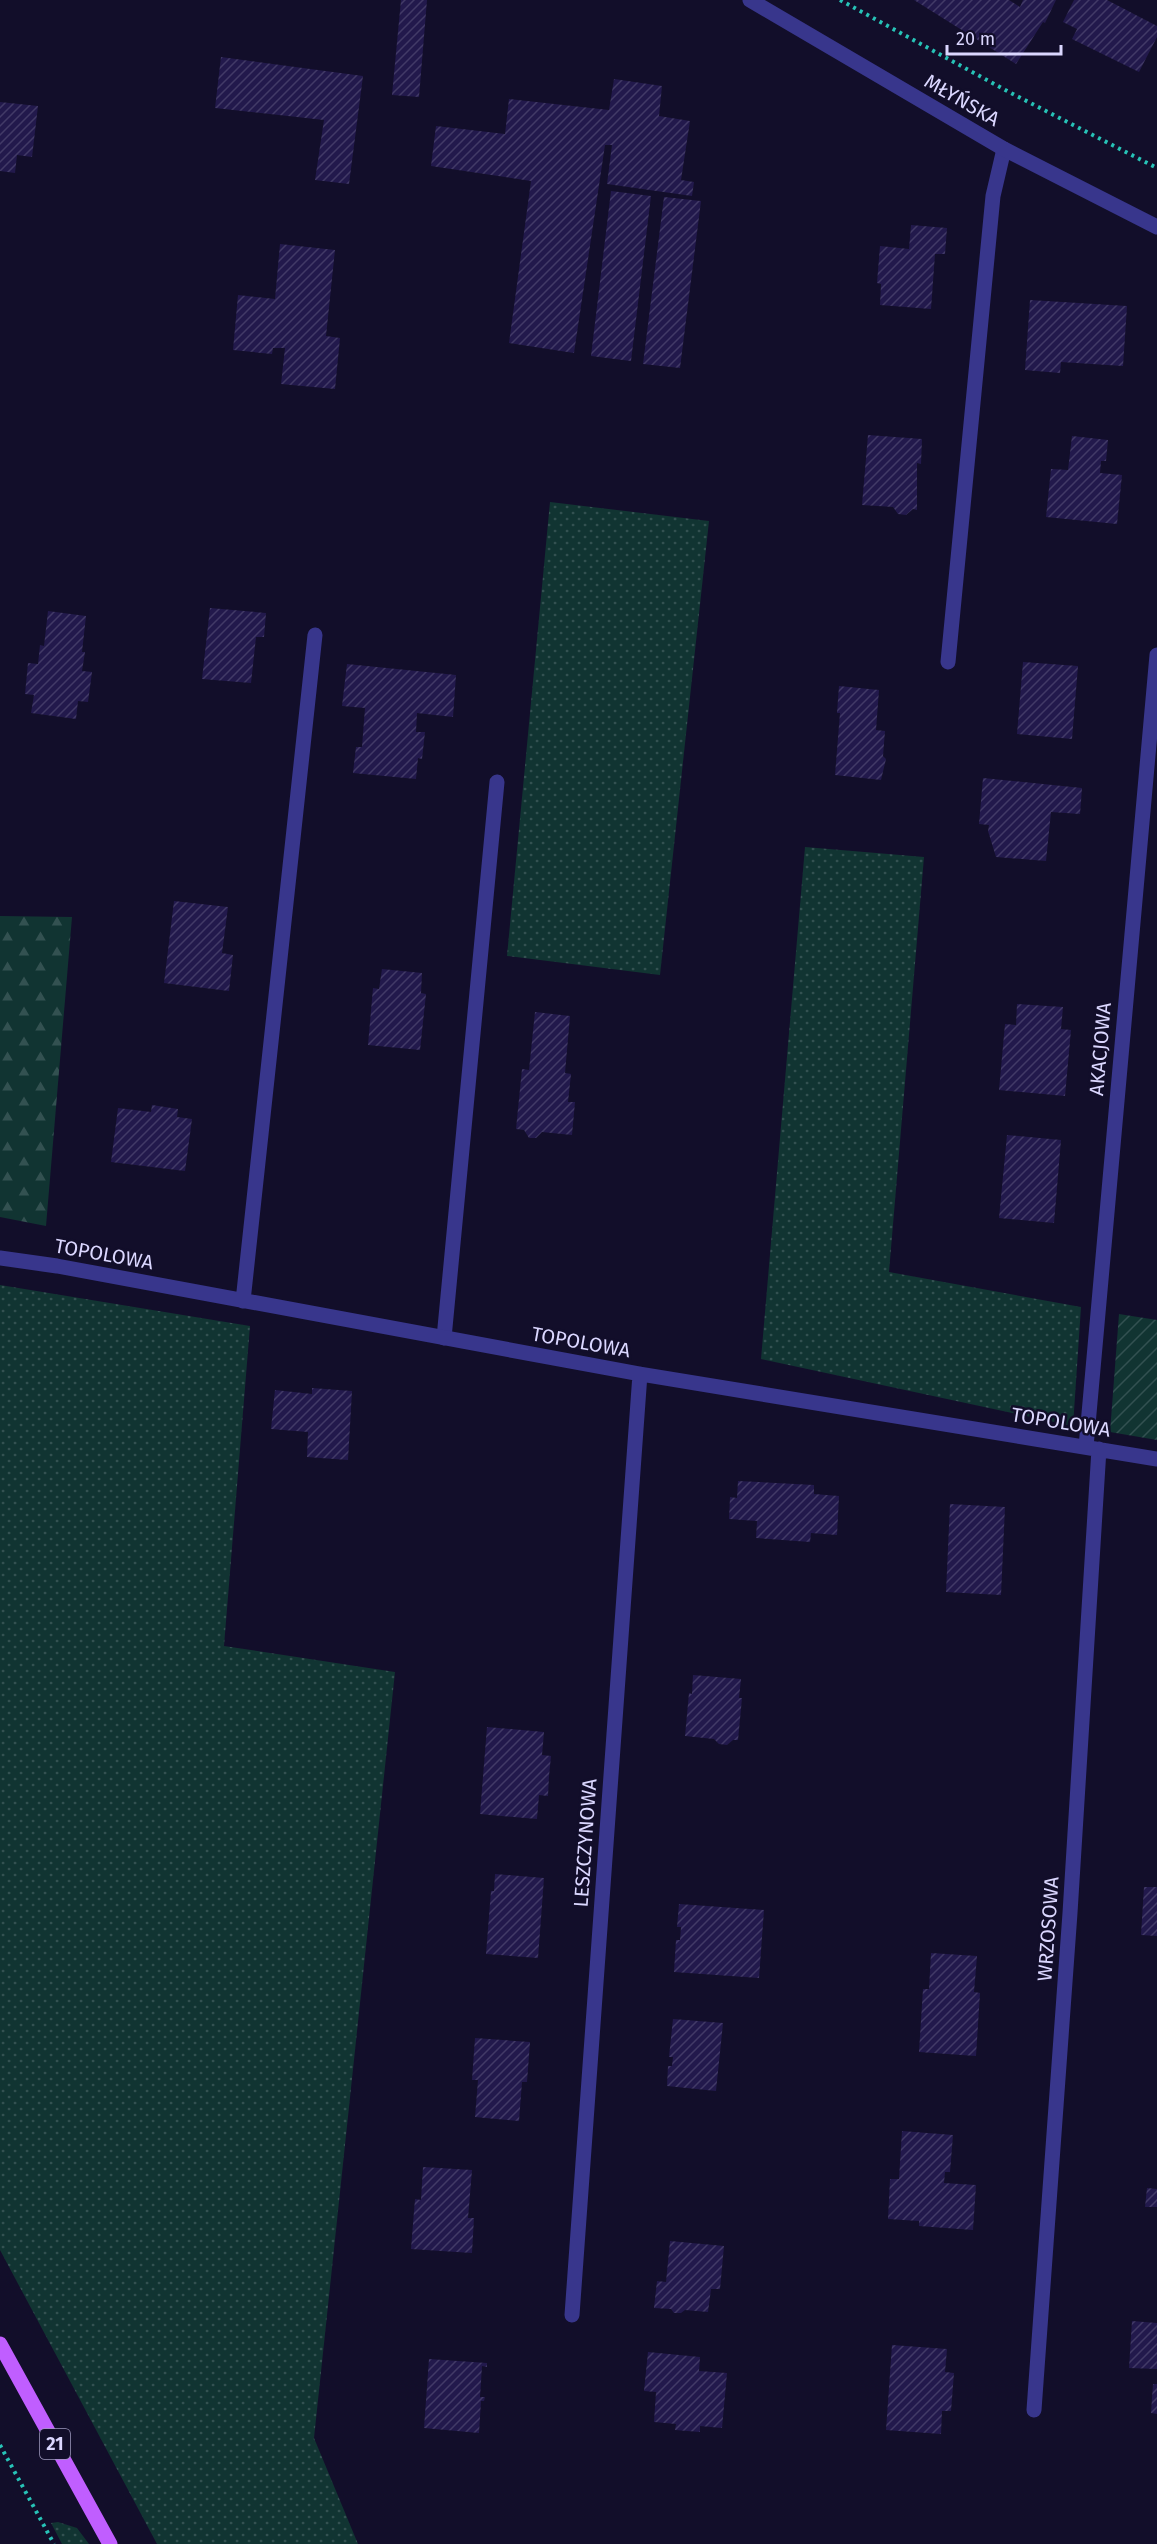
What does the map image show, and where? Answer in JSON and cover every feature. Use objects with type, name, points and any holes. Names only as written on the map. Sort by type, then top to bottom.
[{"type":"main road","name":"21","points":[[0,2344],[110,2544]]},
{"type":"street","name":"MŁYŃSKA","points":[[750,0],[1004,149],[1157,227]]},
{"type":"street","points":[[948,662],[993,195],[1004,149]]},
{"type":"street","points":[[243,1301],[315,635]]},
{"type":"street","name":"AKACJOWA","points":[[1093,1448],[1157,655]]},
{"type":"street","points":[[444,1338],[497,782]]},
{"type":"street","name":"TOPOLOWA","points":[[0,1258],[57,1266],[640,1374],[1157,1459]]},
{"type":"street","name":"LESZCZYNOWA","points":[[572,2315],[640,1374]]},
{"type":"street","name":"WRZOSOWA","points":[[1034,2410],[1070,1913],[1093,1448]]},
{"type":"path","points":[[840,0],[1009,92],[1157,168]]},
{"type":"path","points":[[0,2445],[54,2544]]},
{"type":"green space","points":[[550,502],[709,521],[660,975],[507,956]]},
{"type":"green space","points":[[805,847],[924,857],[889,1272],[1081,1307],[1073,1426],[761,1359]]},
{"type":"green space","points":[[0,916],[72,917],[46,1226],[0,1217]]},
{"type":"green space","points":[[0,1285],[250,1326],[224,1646],[395,1672],[314,2438],[358,2544],[157,2544],[0,2250]]},
{"type":"green space","points":[[1119,1314],[1157,1320],[1157,1440],[1110,1432]]},
{"type":"green space","points":[[58,2522],[77,2528],[89,2544],[62,2544],[51,2523]]},
{"type":"building","points":[[401,0],[427,0],[419,97],[392,95]]},
{"type":"building","points":[[914,0],[1009,0],[1020,7],[1023,0],[1056,0],[1045,23],[1043,22],[1016,64]]},
{"type":"building","points":[[1074,0],[1107,0],[1157,26],[1157,37],[1139,72],[1072,39],[1077,29],[1063,22]]},
{"type":"building","points":[[221,57],[363,76],[349,184],[315,180],[324,120],[215,108]]},
{"type":"building","points":[[614,79],[662,86],[659,116],[690,121],[681,180],[694,182],[692,196],[607,184],[612,145],[605,145],[574,353],[509,343],[531,181],[431,166],[436,126],[505,134],[509,99],[609,110]]},
{"type":"building","points":[[0,102],[38,106],[32,157],[17,155],[15,173],[0,171]]},
{"type":"building","points":[[611,191],[651,196],[631,361],[591,356]]},
{"type":"building","points":[[664,197],[701,201],[680,368],[643,364]]},
{"type":"building","points":[[911,225],[947,228],[945,254],[935,254],[931,309],[880,305],[881,284],[877,283],[880,246],[909,249]]},
{"type":"building","points":[[280,244],[335,250],[326,336],[340,338],[335,389],[281,384],[285,348],[273,348],[272,354],[233,350],[238,295],[275,299]]},
{"type":"building","points":[[1030,300],[1127,306],[1123,366],[1061,362],[1060,373],[1025,370]]},
{"type":"building","points":[[868,435],[922,439],[921,464],[917,463],[917,510],[913,509],[906,515],[898,514],[893,507],[862,505]]},
{"type":"building","points":[[1072,436],[1108,440],[1106,461],[1101,461],[1100,473],[1122,475],[1117,524],[1046,517],[1051,469],[1068,470]]},
{"type":"building","points":[[210,608],[266,613],[264,637],[256,637],[251,683],[202,679]]},
{"type":"building","points":[[48,611],[86,616],[82,671],[92,672],[88,702],[78,701],[76,719],[31,713],[34,695],[25,694],[28,663],[38,664],[40,645],[44,646]]},
{"type":"building","points":[[1023,662],[1078,666],[1072,739],[1017,734]]},
{"type":"building","points":[[347,664],[456,675],[453,717],[417,713],[416,732],[425,732],[422,759],[418,758],[416,779],[353,773],[356,747],[362,747],[365,708],[342,706]]},
{"type":"building","points":[[839,686],[879,690],[876,730],[885,731],[883,756],[886,759],[881,780],[835,775],[840,713],[837,713]]},
{"type":"building","points":[[983,778],[1082,788],[1080,814],[1051,812],[1046,861],[996,857],[988,831],[989,825],[979,824]]},
{"type":"building","points":[[174,901],[228,907],[222,953],[233,955],[229,991],[164,983]]},
{"type":"building","points":[[382,969],[422,973],[421,993],[426,994],[420,1050],[368,1045],[373,988],[379,989]]},
{"type":"building","points":[[1017,1004],[1063,1007],[1061,1029],[1071,1030],[1065,1096],[999,1090],[1005,1024],[1016,1025]]},
{"type":"building","points":[[535,1012],[570,1016],[565,1073],[571,1074],[568,1102],[575,1102],[572,1135],[542,1132],[536,1138],[529,1138],[524,1130],[516,1129],[522,1069],[529,1070]]},
{"type":"building","points":[[152,1105],[178,1109],[177,1117],[192,1119],[185,1171],[111,1162],[118,1108],[151,1112]]},
{"type":"building","points":[[1007,1135],[1061,1140],[1054,1223],[999,1218]]},
{"type":"building","points":[[312,1388],[352,1391],[348,1460],[307,1457],[308,1432],[271,1429],[275,1390],[312,1394]]},
{"type":"building","points":[[738,1481],[814,1485],[814,1494],[839,1496],[837,1535],[811,1533],[810,1542],[756,1538],[757,1521],[729,1519],[730,1497],[737,1498]]},
{"type":"building","points":[[950,1504],[1005,1507],[1001,1595],[946,1592]]},
{"type":"building","points":[[693,1675],[741,1679],[739,1698],[742,1698],[738,1740],[733,1740],[727,1745],[719,1744],[714,1739],[685,1736]]},
{"type":"building","points":[[487,1727],[544,1732],[542,1755],[551,1756],[548,1796],[539,1795],[537,1819],[480,1814]]},
{"type":"building","points":[[495,1874],[544,1878],[538,1958],[486,1954],[491,1891],[494,1891]]},
{"type":"building","points":[[1144,1887],[1157,1887],[1157,1936],[1141,1935]]},
{"type":"building","points":[[679,1904],[764,1910],[759,1978],[674,1972],[676,1940],[680,1940],[681,1927],[677,1927]]},
{"type":"building","points":[[931,1953],[977,1956],[974,1992],[980,1993],[976,2056],[919,2052],[923,1989],[929,1989]]},
{"type":"building","points":[[673,2019],[723,2023],[716,2091],[667,2086],[668,2066],[672,2066],[673,2057],[669,2057]]},
{"type":"building","points":[[475,2038],[530,2042],[527,2082],[522,2082],[519,2121],[475,2117],[478,2080],[472,2080]]},
{"type":"building","points":[[902,2131],[953,2135],[950,2172],[945,2172],[944,2183],[976,2185],[973,2230],[919,2226],[919,2221],[888,2219],[890,2179],[899,2179]]},
{"type":"building","points":[[423,2167],[472,2170],[468,2218],[474,2218],[472,2253],[411,2249],[415,2199],[421,2200]]},
{"type":"building","points":[[1147,2188],[1157,2189],[1157,2207],[1145,2207]]},
{"type":"building","points":[[670,2241],[724,2246],[720,2289],[711,2289],[708,2312],[685,2310],[681,2313],[674,2313],[671,2309],[654,2308],[657,2281],[666,2282]]},
{"type":"building","points":[[1132,2321],[1157,2323],[1157,2369],[1129,2368]]},
{"type":"building","points":[[892,2345],[947,2349],[945,2372],[954,2373],[951,2411],[942,2411],[941,2434],[886,2430]]},
{"type":"building","points":[[648,2352],[700,2357],[699,2371],[727,2373],[722,2428],[700,2426],[700,2432],[675,2430],[676,2424],[654,2422],[656,2392],[644,2391]]},
{"type":"building","points":[[429,2359],[487,2363],[487,2367],[482,2366],[480,2397],[485,2397],[484,2401],[481,2401],[479,2433],[424,2428]]},
{"type":"building","points":[[1153,2384],[1157,2384],[1157,2414],[1151,2413]]}]
